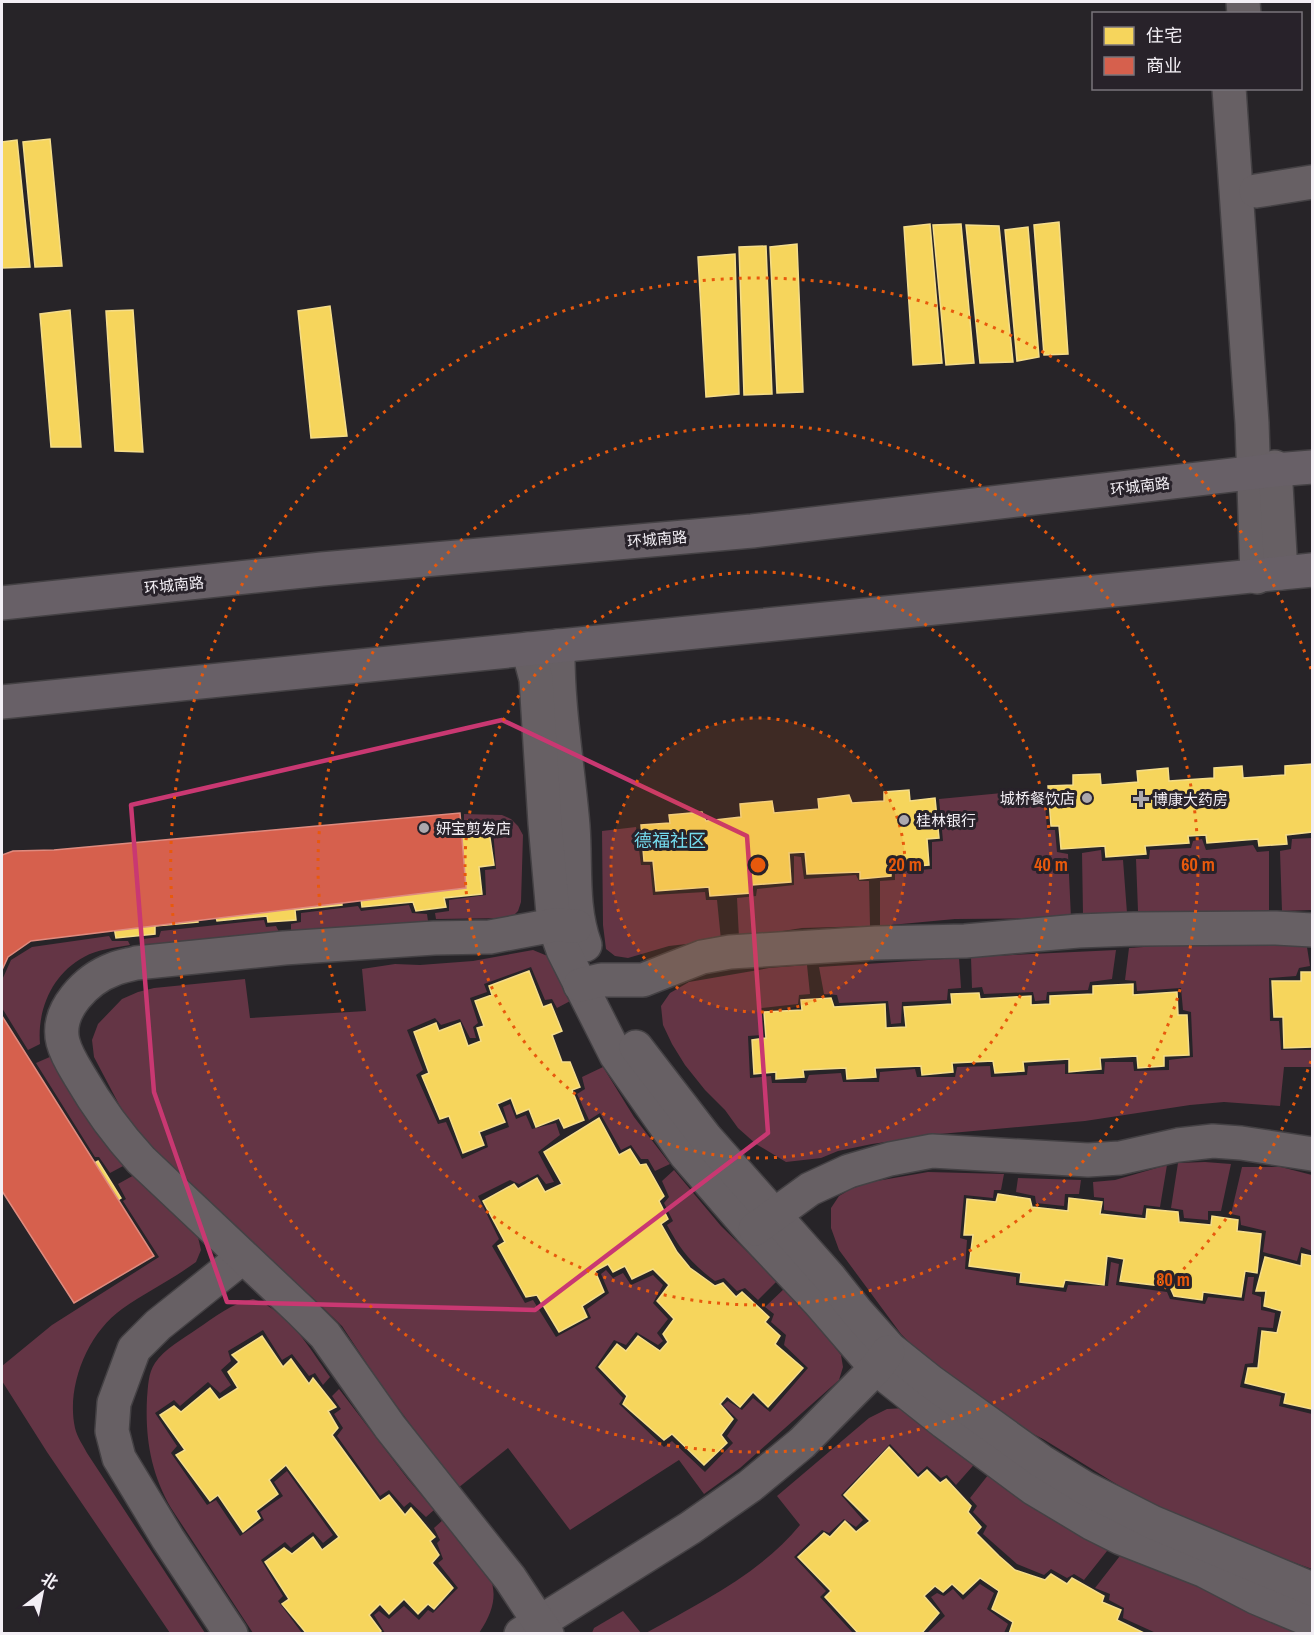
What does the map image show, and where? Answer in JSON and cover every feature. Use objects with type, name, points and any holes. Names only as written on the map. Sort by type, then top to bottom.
[{"type":"main road","name":"环城南路","points":[[2,603],[334,568],[752,531],[1312,467]]},
{"type":"main road","points":[[2,702],[1284,573]]},
{"type":"street","points":[[1229,90],[1252,423],[1284,573]]},
{"type":"street","points":[[1249,90],[1274,421],[1264,471]]},
{"type":"street","points":[[1256,191],[1312,182]]},
{"type":"street","points":[[543,647],[536,679],[545,823],[566,925],[562,950],[591,983],[616,1055],[686,1155],[763,1223],[819,1302],[1033,1488],[1067,1510],[1121,1538],[1205,1571],[1257,1598],[1312,1621]]},
{"type":"street","points":[[566,925],[490,937],[434,938],[284,948],[136,963],[113,969],[76,995],[66,1011],[62,1026],[63,1041],[71,1061],[118,1135],[141,1160],[325,1335],[390,1427],[510,1578],[536,1629],[750,1486],[802,1443],[883,1359]]},
{"type":"street","points":[[591,983],[643,980],[702,957],[729,952],[876,943],[965,941],[1078,931],[1212,928],[1312,930]]},
{"type":"street","points":[[763,1223],[810,1189],[849,1171],[890,1159],[932,1151],[1088,1160],[1120,1158],[1178,1145],[1213,1141],[1312,1154]]},
{"type":"street","points":[[231,1634],[130,1477],[119,1458],[112,1431],[114,1403],[134,1349],[158,1325],[243,1257]]},
{"type":"street","points":[[883,1359],[930,1381],[1041,1461],[1085,1488],[1152,1522],[1312,1589]]},
{"type":"highlighted area","points":[[502,720],[747,836],[768,1133],[535,1310],[227,1302],[154,1092],[131,805]]},
{"type":"shaded area","points":[[1044,789],[1047,830],[1055,830],[1057,852],[1068,854],[1071,918],[955,919],[880,926],[880,881],[895,880],[895,872],[932,869],[932,842],[943,841],[939,799]]},
{"type":"shaded area","points":[[464,814],[502,815],[511,819],[523,835],[521,902],[518,911],[511,918],[436,919],[435,913],[449,911],[449,900],[486,895],[485,870],[496,869],[493,828],[473,829],[471,823],[464,823]]},
{"type":"shaded area","points":[[636,827],[641,865],[650,865],[653,895],[705,892],[706,900],[717,900],[721,940],[669,946],[628,958],[615,956],[606,949],[603,925],[602,831]]},
{"type":"shaded area","points":[[1312,838],[1312,910],[1282,911],[1280,851],[1291,849],[1292,839]]},
{"type":"shaded area","points":[[1202,839],[1206,850],[1253,845],[1257,852],[1269,851],[1269,913],[1138,911],[1136,859],[1149,859],[1150,850],[1191,848],[1193,841]]},
{"type":"shaded area","points":[[1101,850],[1102,861],[1123,860],[1127,913],[1083,915],[1082,853]]},
{"type":"shaded area","points":[[794,856],[801,857],[804,879],[856,875],[859,881],[869,881],[870,926],[802,928],[739,938],[737,898],[756,896],[757,889],[794,885]]},
{"type":"shaded area","points":[[409,905],[412,913],[427,914],[428,921],[291,931],[291,924],[301,922],[301,913],[358,906],[361,911]]},
{"type":"shaded area","points":[[264,920],[266,927],[276,926],[279,932],[142,945],[143,939],[159,937],[161,931]]},
{"type":"shaded area","points":[[109,936],[112,941],[128,941],[130,945],[89,954],[63,973],[55,983],[44,1006],[40,1044],[28,1050],[2,1008],[2,980],[11,960],[32,947]]},
{"type":"shaded area","points":[[1306,941],[1310,966],[1299,968],[1296,976],[1269,978],[1270,1021],[1279,1021],[1281,1050],[1312,1050],[1312,1067],[1284,1067],[1280,1106],[1224,1102],[1190,1105],[1085,1121],[940,1134],[872,1144],[838,1151],[821,1158],[786,1162],[756,1144],[738,1128],[685,1065],[663,1025],[661,1006],[670,993],[689,982],[769,968],[807,965],[810,994],[799,995],[798,1004],[761,1008],[762,1035],[748,1036],[750,1078],[771,1076],[772,1083],[806,1083],[809,1075],[841,1073],[843,1082],[879,1082],[880,1072],[915,1069],[917,1077],[955,1077],[957,1067],[990,1066],[991,1077],[1027,1075],[1028,1066],[1065,1064],[1065,1074],[1104,1074],[1105,1062],[1133,1062],[1134,1071],[1169,1070],[1169,1060],[1193,1057],[1191,1012],[1183,1010],[1181,988],[1137,991],[1136,981],[1125,980],[1129,948],[1200,943]]},
{"type":"shaded area","points":[[533,950],[550,957],[574,999],[557,1008],[552,999],[545,1000],[531,967],[484,984],[487,992],[470,998],[478,1023],[473,1027],[476,1038],[470,1038],[460,1019],[441,1025],[435,1018],[407,1030],[423,1070],[416,1075],[438,1124],[446,1122],[462,1159],[488,1147],[485,1136],[509,1127],[503,1107],[510,1104],[516,1119],[526,1115],[532,1129],[556,1123],[560,1135],[538,1152],[554,1182],[546,1184],[538,1174],[519,1184],[510,1180],[478,1196],[499,1239],[492,1246],[525,1303],[533,1300],[556,1337],[591,1318],[587,1309],[609,1293],[601,1274],[606,1270],[613,1278],[623,1273],[631,1285],[653,1275],[663,1285],[653,1303],[668,1319],[657,1333],[663,1341],[658,1345],[636,1332],[626,1345],[614,1340],[595,1368],[623,1398],[619,1404],[664,1447],[672,1441],[705,1472],[733,1443],[727,1436],[738,1420],[723,1405],[728,1401],[742,1410],[753,1398],[770,1412],[808,1368],[784,1345],[786,1335],[771,1322],[774,1314],[765,1307],[786,1287],[841,1355],[843,1367],[839,1380],[740,1468],[704,1494],[679,1460],[570,1530],[508,1448],[458,1488],[381,1385],[342,1326],[312,1297],[275,1267],[146,1144],[123,1112],[94,1057],[92,1040],[98,1024],[122,999],[154,988],[245,979],[250,1018],[366,1011],[362,969],[395,964],[420,965],[473,961]]},
{"type":"shaded area","points":[[1116,950],[1112,979],[1090,982],[1088,990],[1047,992],[1046,1000],[1035,1001],[1033,992],[984,994],[982,987],[972,988],[971,957]]},
{"type":"shaded area","points":[[959,958],[961,988],[948,989],[947,1000],[902,1002],[901,1023],[891,1024],[888,1001],[839,1003],[837,995],[824,994],[819,967]]},
{"type":"shaded area","points":[[52,1056],[94,1126],[125,1165],[110,1173],[99,1157],[95,1157],[36,1063]]},
{"type":"shaded area","points":[[603,1067],[634,1117],[670,1164],[655,1171],[648,1159],[641,1159],[631,1145],[621,1150],[600,1113],[589,1120],[577,1094],[585,1089],[582,1077]]},
{"type":"shaded area","points":[[1178,1163],[1231,1164],[1221,1211],[1208,1211],[1208,1220],[1184,1218],[1183,1210],[1171,1208]]},
{"type":"shaded area","points":[[1167,1165],[1160,1207],[1144,1205],[1142,1215],[1104,1210],[1104,1198],[1094,1197],[1093,1182],[1115,1180]]},
{"type":"shaded area","points":[[1242,1167],[1281,1167],[1312,1175],[1312,1251],[1301,1247],[1297,1261],[1263,1252],[1266,1231],[1241,1225],[1240,1216],[1231,1214]]},
{"type":"shaded area","points":[[674,1170],[721,1226],[777,1281],[758,1300],[745,1288],[737,1291],[724,1278],[715,1281],[693,1263],[677,1242],[667,1225],[673,1221],[664,1203],[669,1197],[662,1181]]},
{"type":"shaded area","points":[[928,1172],[1004,1174],[1001,1190],[994,1190],[993,1198],[964,1195],[960,1238],[967,1240],[965,1269],[1016,1277],[1016,1285],[1066,1292],[1068,1285],[1108,1286],[1111,1262],[1119,1264],[1116,1285],[1167,1292],[1170,1299],[1205,1304],[1208,1297],[1244,1301],[1248,1277],[1254,1277],[1252,1294],[1261,1297],[1261,1310],[1275,1313],[1273,1328],[1258,1327],[1253,1363],[1245,1364],[1240,1387],[1281,1396],[1279,1406],[1312,1414],[1312,1569],[1182,1519],[1126,1490],[1016,1425],[919,1352],[901,1334],[839,1250],[831,1228],[831,1208],[839,1196],[851,1189],[871,1182]]},
{"type":"shaded area","points":[[136,1174],[197,1233],[201,1250],[196,1262],[122,1309],[99,1332],[89,1347],[77,1379],[73,1412],[75,1428],[87,1453],[205,1633],[170,1633],[47,1452],[2,1381],[2,1366],[52,1325],[159,1257],[123,1201],[126,1199],[118,1184]]},
{"type":"shaded area","points":[[1018,1178],[1081,1180],[1079,1194],[1065,1194],[1064,1206],[1036,1203],[1035,1196],[1016,1192]]},
{"type":"shaded area","points":[[253,1299],[278,1313],[298,1332],[330,1377],[323,1385],[315,1373],[309,1376],[292,1354],[282,1360],[263,1330],[228,1351],[231,1361],[221,1370],[231,1385],[220,1393],[208,1382],[180,1406],[174,1400],[155,1413],[177,1446],[171,1453],[207,1505],[216,1500],[240,1536],[264,1520],[260,1512],[283,1496],[274,1482],[287,1471],[333,1535],[323,1543],[313,1532],[291,1548],[285,1542],[261,1560],[283,1596],[278,1601],[302,1633],[253,1633],[171,1508],[154,1469],[148,1442],[148,1389],[155,1363],[169,1349],[217,1315]]},
{"type":"shaded area","points":[[339,1389],[434,1510],[426,1517],[410,1502],[404,1507],[389,1490],[380,1496],[337,1436],[343,1428],[334,1414],[341,1409],[332,1396]]},
{"type":"shaded area","points":[[905,1408],[979,1459],[956,1485],[947,1475],[941,1478],[927,1466],[918,1474],[890,1444],[841,1495],[863,1520],[856,1527],[844,1519],[829,1533],[822,1530],[794,1557],[826,1591],[820,1597],[853,1633],[644,1634],[728,1586],[766,1558],[800,1525],[777,1496],[869,1418],[887,1409]]},
{"type":"shaded area","points":[[992,1470],[1111,1546],[1084,1580],[1074,1574],[1067,1578],[1051,1569],[1044,1575],[1017,1564],[983,1534],[987,1526],[973,1512],[977,1506],[970,1498]]},
{"type":"shaded area","points":[[444,1519],[479,1558],[487,1571],[492,1584],[493,1599],[489,1615],[479,1633],[385,1633],[374,1615],[379,1611],[389,1619],[404,1606],[419,1620],[428,1610],[433,1613],[458,1588],[438,1563],[443,1559],[437,1543],[440,1540],[434,1528]]},
{"type":"shaded area","points":[[1123,1552],[1312,1633],[1156,1633],[1123,1618],[1124,1608],[1109,1600],[1110,1594],[1095,1588]]},
{"type":"shaded area","points":[[980,1584],[994,1593],[987,1609],[1008,1624],[1004,1633],[927,1633],[945,1616],[931,1597],[937,1593],[944,1596],[953,1589],[963,1600]]},
{"type":"shaded area","points":[[623,1611],[641,1633],[592,1633],[594,1628]]},
{"type":"building: 住宅","points":[[50,139],[62,266],[35,267],[23,142]]},
{"type":"building: 住宅","points":[[17,140],[30,267],[2,268],[2,142]]},
{"type":"building: 住宅","points":[[1059,222],[1068,354],[1044,355],[1034,225]]},
{"type":"building: 住宅","points":[[930,224],[942,363],[913,365],[904,227]]},
{"type":"building: 住宅","points":[[961,224],[974,363],[946,365],[933,225]]},
{"type":"building: 住宅","points":[[966,225],[999,226],[1013,362],[980,363]]},
{"type":"building: 住宅","points":[[1028,227],[1039,357],[1017,361],[1005,230]]},
{"type":"building: 住宅","points":[[797,244],[803,392],[777,393],[770,247]]},
{"type":"building: 住宅","points":[[766,246],[772,394],[744,395],[739,247]]},
{"type":"building: 住宅","points":[[735,254],[739,394],[706,397],[698,257]]},
{"type":"building: 住宅","points":[[330,306],[347,436],[311,438],[298,311]]},
{"type":"building: 住宅","points":[[70,310],[81,447],[51,447],[40,314]]},
{"type":"building: 住宅","points":[[133,310],[143,452],[115,451],[106,311]]},
{"type":"building: 住宅","points":[[1312,764],[1312,832],[1286,835],[1287,844],[1259,846],[1258,839],[1207,843],[1206,835],[1188,836],[1189,843],[1145,846],[1146,854],[1106,857],[1105,846],[1061,849],[1059,826],[1051,826],[1048,786],[1073,785],[1073,775],[1100,774],[1101,785],[1138,782],[1137,771],[1168,768],[1169,781],[1214,778],[1214,768],[1242,766],[1243,778],[1285,775],[1285,766]]},
{"type":"building: 住宅","points":[[909,790],[910,801],[935,798],[939,838],[927,839],[929,865],[891,868],[891,876],[860,879],[860,872],[807,874],[805,852],[789,853],[791,882],[752,885],[752,893],[710,896],[709,887],[656,891],[653,861],[644,861],[641,825],[670,823],[669,815],[702,812],[706,821],[741,817],[740,804],[772,801],[774,813],[819,809],[818,799],[849,795],[852,803],[884,801],[884,792]]},
{"type":"building: 住宅","points":[[467,827],[468,834],[489,831],[494,865],[479,867],[482,894],[444,898],[446,907],[416,911],[413,902],[362,907],[359,882],[340,884],[342,905],[295,910],[296,920],[268,922],[267,916],[217,921],[215,913],[197,915],[198,922],[155,926],[155,934],[116,938],[114,927],[70,932],[68,908],[60,909],[55,870],[81,868],[79,857],[107,854],[108,866],[145,862],[144,851],[175,848],[176,860],[221,856],[220,846],[249,843],[251,855],[292,851],[292,842],[322,838],[323,847],[368,842],[368,833],[397,830],[398,842],[441,837],[440,830]]},
{"type":"building: 住宅","points":[[529,971],[543,1007],[551,1004],[562,1031],[552,1035],[562,1062],[570,1062],[580,1087],[572,1090],[584,1120],[564,1128],[559,1118],[536,1127],[529,1109],[517,1114],[511,1098],[497,1104],[505,1122],[479,1132],[484,1145],[463,1153],[449,1116],[440,1119],[422,1076],[429,1073],[414,1032],[436,1023],[439,1031],[460,1023],[468,1046],[481,1041],[477,1028],[484,1026],[475,1001],[492,995],[489,986]]},
{"type":"building: 住宅","points":[[1301,972],[1312,972],[1312,1047],[1284,1048],[1283,1017],[1274,1017],[1272,981],[1301,981]]},
{"type":"building: 住宅","points":[[1133,984],[1133,995],[1177,992],[1178,1015],[1187,1015],[1189,1055],[1164,1056],[1164,1066],[1138,1068],[1137,1056],[1100,1058],[1101,1069],[1069,1072],[1069,1059],[1023,1062],[1024,1071],[995,1073],[993,1061],[952,1063],[953,1072],[922,1075],[921,1066],[875,1068],[876,1077],[847,1079],[846,1068],[803,1070],[804,1077],[776,1079],[776,1072],[754,1074],[752,1040],[766,1038],[764,1012],[802,1010],[801,1000],[831,998],[834,1007],[885,1004],[886,1028],[906,1027],[904,1007],[952,1004],[951,994],[979,993],[980,999],[1031,996],[1031,1005],[1050,1004],[1050,996],[1093,994],[1093,986]]},
{"type":"building: 住宅","points":[[2,1033],[12,1050],[19,1046],[34,1071],[30,1078],[56,1121],[37,1133],[46,1147],[70,1132],[91,1165],[98,1161],[121,1198],[113,1203],[141,1248],[115,1265],[120,1272],[90,1291],[74,1267],[67,1271],[49,1243],[55,1236],[35,1206],[24,1213],[7,1186],[17,1179],[2,1154]]},
{"type":"building: 住宅","points":[[599,1118],[619,1155],[630,1149],[640,1165],[646,1164],[664,1196],[659,1201],[668,1219],[661,1224],[677,1252],[690,1268],[715,1286],[723,1283],[736,1297],[742,1292],[769,1317],[765,1322],[780,1336],[775,1344],[803,1368],[768,1407],[753,1392],[740,1407],[727,1396],[720,1404],[733,1419],[721,1435],[727,1443],[704,1465],[672,1434],[664,1440],[623,1404],[627,1396],[599,1367],[617,1344],[626,1351],[638,1336],[660,1351],[668,1342],[663,1334],[674,1319],[657,1301],[669,1285],[653,1269],[632,1279],[625,1266],[613,1272],[608,1264],[595,1271],[604,1292],[582,1306],[587,1317],[559,1332],[537,1295],[526,1297],[498,1246],[505,1242],[483,1201],[514,1184],[518,1189],[537,1178],[545,1192],[562,1184],[544,1152]]},
{"type":"building: 住宅","points":[[998,1194],[1030,1199],[1032,1207],[1068,1211],[1069,1198],[1102,1202],[1100,1214],[1146,1219],[1147,1209],[1178,1212],[1179,1222],[1211,1225],[1212,1216],[1238,1220],[1237,1231],[1261,1234],[1257,1273],[1245,1271],[1241,1297],[1203,1292],[1202,1300],[1174,1296],[1170,1287],[1120,1281],[1124,1259],[1107,1256],[1104,1285],[1065,1280],[1063,1287],[1020,1282],[1021,1273],[969,1266],[973,1235],[964,1235],[967,1199],[996,1202]]},
{"type":"building: 住宅","points":[[1302,1254],[1312,1256],[1312,1409],[1284,1403],[1286,1393],[1245,1383],[1248,1368],[1258,1368],[1262,1331],[1277,1333],[1282,1311],[1264,1306],[1266,1291],[1256,1291],[1265,1257],[1301,1266]]},
{"type":"building: 住宅","points":[[262,1336],[283,1367],[291,1359],[309,1384],[313,1378],[336,1407],[328,1411],[338,1428],[332,1435],[380,1501],[389,1495],[405,1515],[411,1508],[435,1537],[430,1541],[439,1555],[432,1563],[453,1588],[434,1609],[428,1604],[418,1614],[404,1599],[389,1614],[380,1604],[369,1615],[381,1631],[379,1634],[307,1634],[282,1604],[289,1599],[265,1562],[284,1548],[292,1554],[313,1537],[322,1550],[339,1537],[286,1465],[269,1480],[278,1494],[256,1511],[260,1518],[243,1532],[218,1495],[210,1501],[176,1455],[185,1450],[160,1415],[174,1406],[181,1412],[210,1388],[219,1400],[238,1388],[228,1372],[239,1362],[232,1355]]},
{"type":"building: 住宅","points":[[889,1447],[918,1478],[927,1470],[940,1483],[946,1479],[971,1506],[968,1512],[981,1527],[976,1533],[1015,1570],[1045,1580],[1051,1574],[1067,1584],[1072,1578],[1104,1596],[1102,1602],[1121,1610],[1117,1620],[1146,1634],[1009,1634],[1013,1622],[992,1609],[999,1591],[980,1578],[963,1594],[952,1584],[943,1592],[935,1586],[924,1596],[939,1613],[921,1634],[859,1634],[825,1597],[831,1591],[798,1557],[824,1533],[830,1537],[845,1521],[856,1532],[870,1521],[844,1495]]},
{"type":"building: 商业","points":[[460,813],[466,888],[31,941],[8,957],[2,970],[2,855],[13,851],[54,850]]},
{"type":"building: 商业","points":[[2,1016],[154,1256],[74,1303],[2,1191]]},
{"type":"place","name":"城桥餐饮店","points":[[1087,798]]},
{"type":"place","name":"博康大药房","points":[[1141,799]]},
{"type":"place","name":"桂林银行","points":[[904,820]]},
{"type":"place","name":"妍宝剪发店","points":[[424,828]]},
{"type":"district","name":"德福社区","points":[[670,840]]}]
